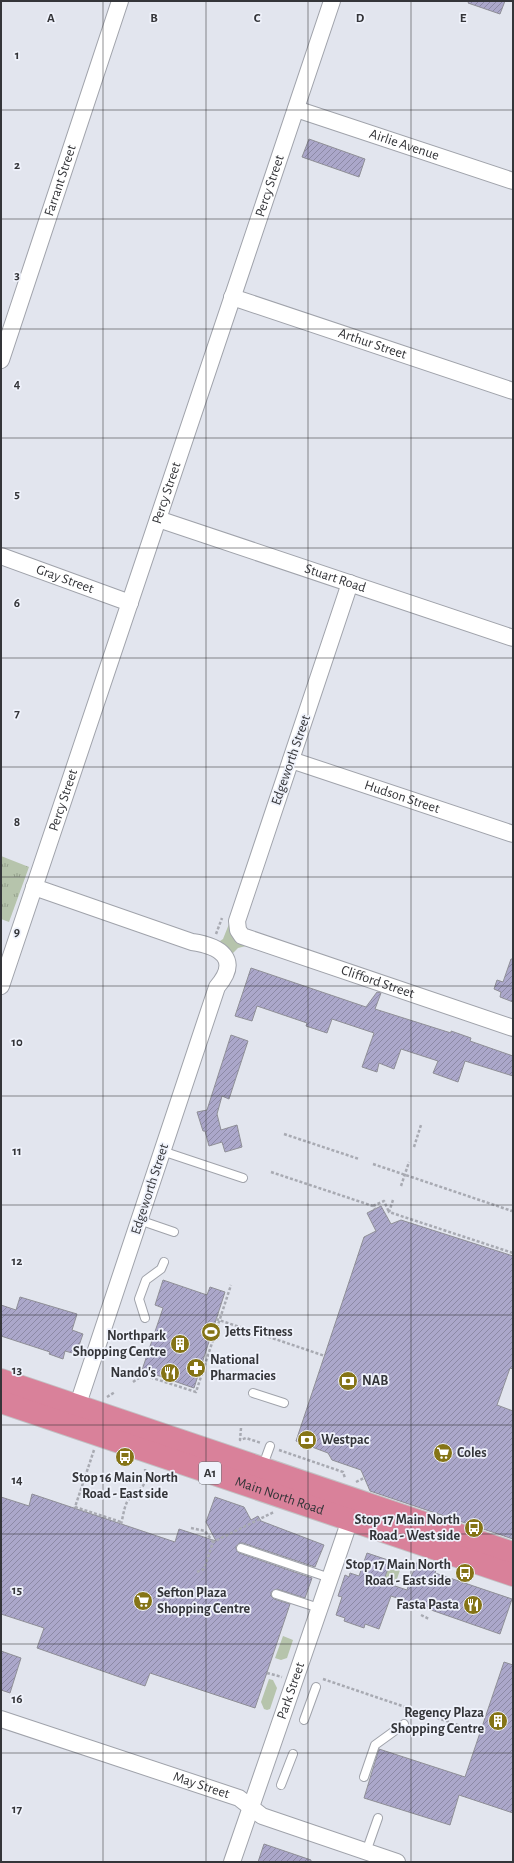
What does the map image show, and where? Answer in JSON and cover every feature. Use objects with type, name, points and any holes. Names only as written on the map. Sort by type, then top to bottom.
[{"type":"highway","name":"Main North Road","points":[[1,1380],[74,1416],[350,1520],[513,1575]]},
{"type":"highway","name":"Main North Road","points":[[1,1402],[74,1416],[262,1469],[513,1553]]},
{"type":"street","name":"Farrant Street","points":[[1,360],[120,1]]},
{"type":"street","name":"Percy Street","points":[[1,986],[332,1]]},
{"type":"street","name":"Airlie Avenue","points":[[296,109],[513,182]]},
{"type":"street","name":"Arthur Street","points":[[232,297],[513,391]]},
{"type":"street","name":"Stuart Road","points":[[158,518],[513,638]]},
{"type":"street","name":"Gray Street","points":[[1,556],[130,603]]},
{"type":"street","name":"Edgeworth Street","points":[[237,921],[350,583]]},
{"type":"street","name":"Hudson Street","points":[[290,760],[513,834]]},
{"type":"street","points":[[34,887],[192,942],[217,949]]},
{"type":"street","name":"Clifford Street","points":[[237,921],[238,930],[242,936],[513,1028]]},
{"type":"street","name":"Edgeworth Street","points":[[74,1416],[217,987],[222,981],[227,965],[217,949]]},
{"type":"street","name":"Park Street","points":[[232,1862],[350,1520]]},
{"type":"street","name":"May Street","points":[[1,1719],[239,1798],[262,1816],[397,1862]]},
{"type":"lane","points":[[162,1151],[243,1178]]},
{"type":"lane","points":[[139,1220],[174,1232]]},
{"type":"lane","points":[[145,1318],[139,1299],[146,1280],[161,1269],[164,1262]]},
{"type":"lane","points":[[253,1393],[284,1403]]},
{"type":"lane","points":[[262,1469],[270,1446]]},
{"type":"lane","points":[[241,1548],[330,1578]]},
{"type":"lane","points":[[276,1594],[319,1608]]},
{"type":"lane","points":[[304,1720],[316,1687]]},
{"type":"lane","points":[[364,1777],[375,1745],[404,1724]]},
{"type":"lane","points":[[281,1785],[293,1754]]},
{"type":"lane","points":[[366,1852],[378,1818]]},
{"type":"path","points":[[217,949],[223,916],[237,921]]},
{"type":"path","points":[[414,1147],[421,1125]]},
{"type":"path","points":[[284,1134],[359,1159]]},
{"type":"path","points":[[401,1186],[409,1162]]},
{"type":"path","points":[[373,1164],[512,1211]]},
{"type":"path","points":[[271,1172],[373,1206],[375,1209]]},
{"type":"path","points":[[389,1212],[393,1200]]},
{"type":"path","points":[[373,1206],[384,1201],[389,1212],[452,1235],[513,1253]]},
{"type":"path","points":[[133,1382],[143,1375],[196,1392],[218,1319],[231,1285]]},
{"type":"path","points":[[218,1319],[325,1356]]},
{"type":"path","points":[[241,1428],[240,1440],[246,1438],[343,1472],[347,1485]]},
{"type":"path","points":[[94,1447],[75,1507],[121,1523],[127,1502],[146,1481],[144,1464]]},
{"type":"path","points":[[197,1572],[204,1569],[213,1542],[278,1510]]},
{"type":"path","points":[[191,1528],[205,1531],[213,1542]]},
{"type":"path","points":[[421,1615],[429,1619]]},
{"type":"path","points":[[322,1679],[461,1726]]},
{"type":"green space","points":[[1,856],[29,867],[9,922],[1,919]]},
{"type":"green space","points":[[229,924],[234,936],[246,946],[238,948],[232,954],[217,943],[223,939]]},
{"type":"green space","points":[[391,1561],[402,1564],[395,1585],[384,1581]]},
{"type":"green space","points":[[283,1636],[293,1640],[287,1658],[281,1660],[275,1658]]},
{"type":"green space","points":[[269,1679],[273,1680],[277,1688],[270,1709],[267,1710],[264,1709],[261,1702]]},
{"type":"building","points":[[469,1],[505,1],[500,14],[468,3]]},
{"type":"building","points":[[309,139],[365,159],[359,177],[302,157]]},
{"type":"building","points":[[511,959],[513,959],[513,1002],[500,997],[501,992],[494,989],[497,980],[503,982]]},
{"type":"building","points":[[251,968],[366,1007],[377,992],[381,993],[375,1009],[451,1033],[451,1031],[471,1038],[470,1041],[513,1056],[513,1076],[465,1061],[458,1082],[433,1073],[438,1061],[401,1049],[394,1069],[379,1063],[377,1072],[362,1067],[374,1033],[332,1019],[327,1033],[306,1026],[307,1023],[257,1006],[252,1021],[235,1016]]},
{"type":"building","points":[[231,1035],[248,1041],[229,1099],[222,1096],[217,1114],[221,1130],[237,1125],[242,1147],[225,1152],[222,1142],[209,1146],[205,1131],[203,1131],[197,1112],[207,1110]]},
{"type":"building","points":[[381,1206],[391,1224],[401,1220],[513,1256],[513,1369],[510,1368],[497,1405],[513,1411],[513,1539],[370,1491],[361,1470],[332,1460],[328,1453],[296,1441],[364,1237],[376,1231],[367,1213]]},
{"type":"building","name":"Northpark Shopping Centre","points":[[163,1280],[207,1295],[210,1287],[225,1292],[194,1388],[142,1370],[163,1308],[155,1305]]},
{"type":"building","points":[[20,1297],[77,1314],[72,1330],[83,1334],[76,1354],[65,1351],[63,1359],[49,1354],[50,1352],[1,1336],[1,1305],[16,1310]]},
{"type":"building","name":"Sefton Plaza Shopping Centre","points":[[32,1494],[175,1542],[179,1529],[216,1541],[206,1522],[215,1497],[244,1507],[251,1520],[258,1516],[261,1521],[324,1545],[315,1567],[243,1543],[236,1546],[239,1553],[312,1578],[305,1598],[277,1589],[271,1592],[271,1596],[274,1599],[290,1604],[255,1708],[150,1673],[145,1686],[37,1648],[44,1628],[1,1614],[1,1497],[29,1506]]},
{"type":"building","points":[[367,1553],[391,1561],[383,1582],[407,1590],[416,1563],[436,1570],[435,1573],[512,1599],[500,1634],[391,1596],[379,1629],[365,1624],[364,1628],[344,1621],[345,1618],[336,1615],[342,1597],[338,1596],[345,1575],[349,1577],[350,1573],[359,1576]]},
{"type":"building","points":[[1,1651],[21,1658],[10,1693],[1,1690]]},
{"type":"building","points":[[504,1662],[513,1665],[513,1813],[459,1795],[450,1825],[364,1798],[379,1749],[465,1777]]},
{"type":"building","points":[[264,1844],[311,1860],[311,1862],[258,1862]]},
{"type":"place","name":"Jetts Fitness","points":[[211,1332]]},
{"type":"place","name":"Northpark Shopping Centre","points":[[180,1344]]},
{"type":"place","name":"National Pharmacies","points":[[196,1368]]},
{"type":"place","name":"Nando's","points":[[170,1373]]},
{"type":"place","name":"NAB","points":[[348,1381]]},
{"type":"place","name":"Westpac","points":[[307,1440]]},
{"type":"place","name":"Coles","points":[[443,1453]]},
{"type":"place","name":"Stop 16 Main North Road - East side","points":[[125,1457]]},
{"type":"place","name":"Stop 17 Main North Road - West side","points":[[474,1528]]},
{"type":"place","name":"Stop 17 Main North Road - East side","points":[[465,1573]]},
{"type":"place","name":"Sefton Plaza Shopping Centre","points":[[143,1601]]},
{"type":"place","name":"Fasta Pasta","points":[[473,1605]]},
{"type":"place","name":"Regency Plaza Shopping Centre","points":[[498,1721]]}]
